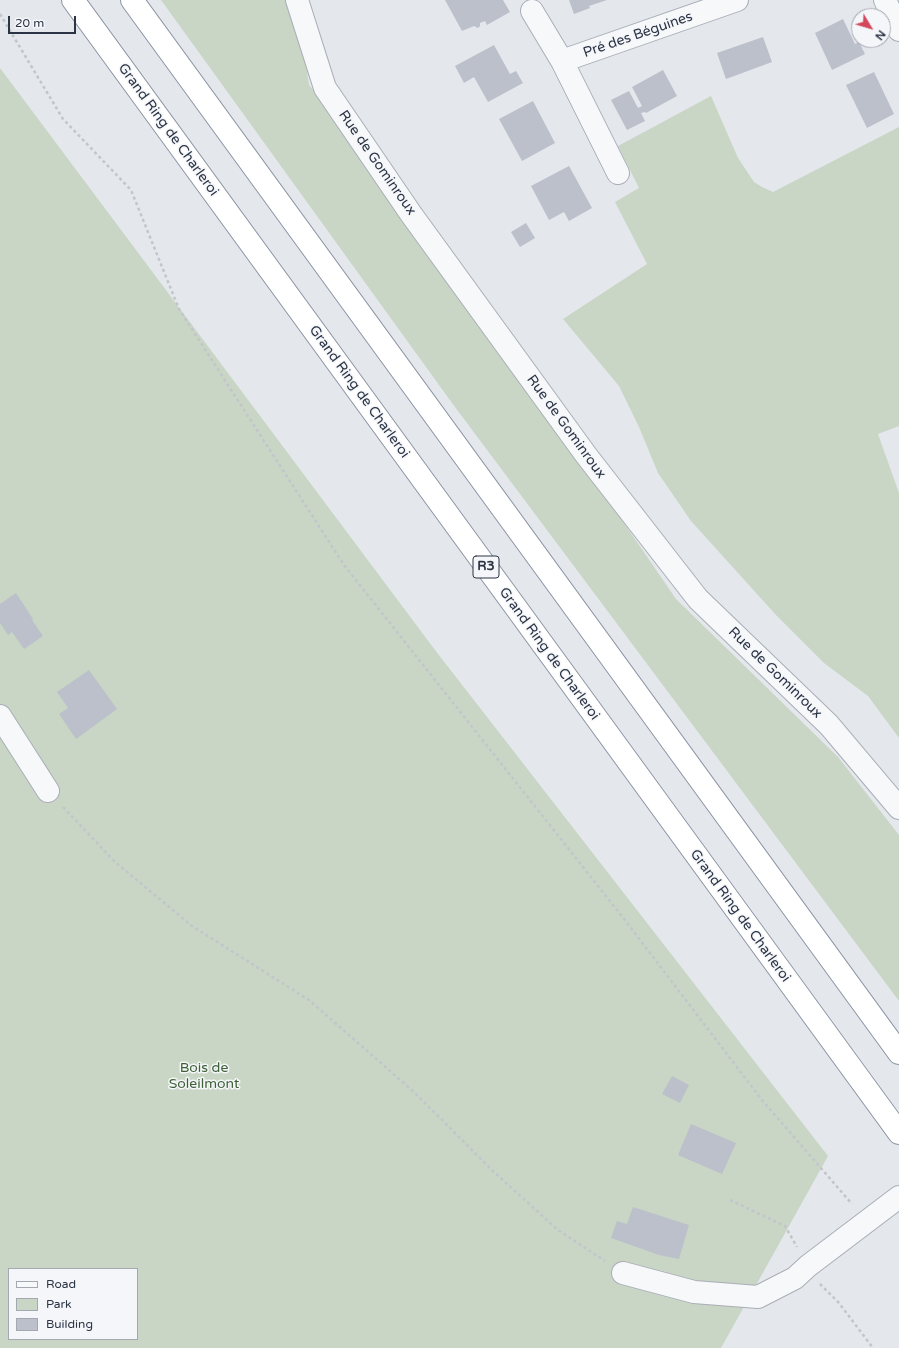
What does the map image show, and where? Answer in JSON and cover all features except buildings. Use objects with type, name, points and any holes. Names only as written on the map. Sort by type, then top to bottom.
[{"type":"highway","name":"Grand Ring de Charleroi","points":[[73,0],[899,1133]]},
{"type":"highway","points":[[132,0],[899,1053]]},
{"type":"street","name":"Rue de Gominroux","points":[[297,0],[325,88],[411,214],[586,455],[698,599],[829,725],[899,808]]},
{"type":"street","name":"Pré des Béguines","points":[[562,61],[737,0]]},
{"type":"street","points":[[885,0],[899,30]]},
{"type":"street","points":[[532,12],[562,61],[618,173]]},
{"type":"street","points":[[0,716],[48,791]]},
{"type":"street","points":[[623,1273],[694,1292],[758,1297],[801,1272],[899,1197]]},
{"type":"path","points":[[0,14],[63,119],[131,190],[179,310],[344,565],[621,914],[762,1100],[867,1221]]},
{"type":"path","points":[[48,791],[115,862],[192,926],[309,1000],[414,1092],[494,1172],[558,1230],[623,1273]]},
{"type":"path","points":[[730,1200],[785,1226],[801,1272],[819,1283],[839,1303],[873,1348]]},
{"type":"green space","points":[[161,0],[296,0],[309,85],[408,208],[676,599],[838,757],[899,835],[899,1001],[452,403]]},
{"type":"green space","name":"Bois de Soleilmont","points":[[0,68],[435,650],[828,1156],[721,1348],[0,1348]]},
{"type":"green space","points":[[711,96],[738,158],[754,182],[773,192],[899,127],[899,426],[878,434],[899,493],[899,738],[868,696],[824,663],[776,615],[691,521],[658,473],[639,427],[619,386],[563,319],[647,264],[615,202],[639,188],[618,146]]}]
